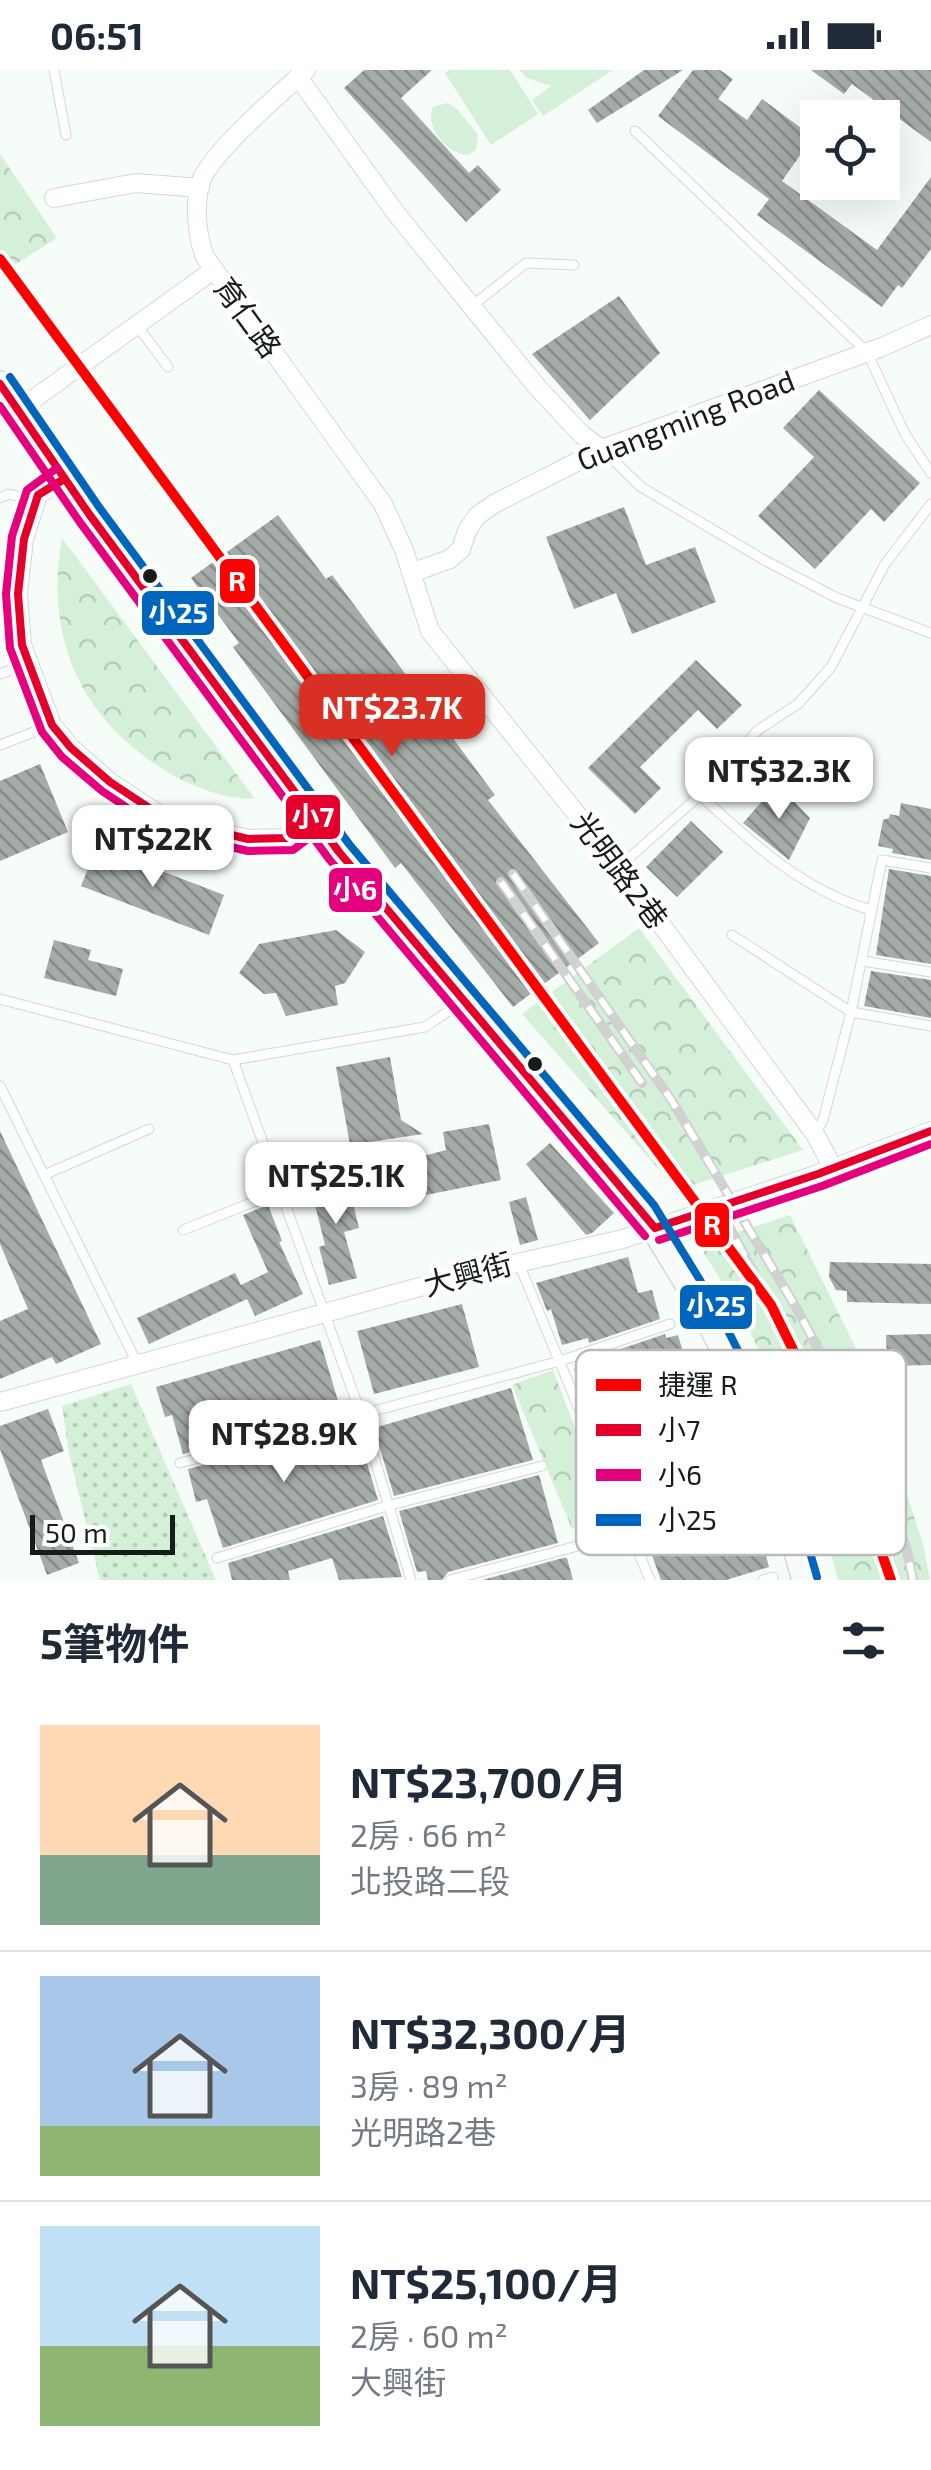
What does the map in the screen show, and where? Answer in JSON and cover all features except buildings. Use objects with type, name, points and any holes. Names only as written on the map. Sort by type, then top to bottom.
[{"type":"street","points":[[54,198],[136,184],[200,188],[203,176],[223,151],[297,72],[395,212],[538,388],[582,435],[602,450]]},
{"type":"street","name":"育仁路","points":[[200,188],[200,244],[212,271],[382,504],[412,573]]},
{"type":"street","points":[[17,410],[212,271]]},
{"type":"street","name":"Guangming Road","points":[[412,573],[450,559],[461,549],[477,516],[494,504],[602,450],[931,326]]},
{"type":"street","points":[[0,384],[64,479],[314,818],[655,1228],[724,1350]]},
{"type":"street","points":[[64,479],[38,495],[24,539],[18,594],[22,644],[52,725],[76,754],[166,819],[248,839],[288,838],[314,818]]},
{"type":"street","name":"光明路2巷","points":[[412,573],[430,631],[618,867],[814,1134],[833,1168]]},
{"type":"street","name":"大興街","points":[[0,1402],[518,1262],[623,1239],[931,1131]]},
{"type":"street","points":[[798,1555],[805,1580]]},
{"type":"lane","points":[[54,70],[66,135]]},
{"type":"lane","points":[[635,131],[867,352],[905,434],[931,473]]},
{"type":"lane","points":[[472,306],[526,263],[574,265]]},
{"type":"lane","points":[[136,324],[168,367]]},
{"type":"lane","points":[[602,450],[641,487],[764,560],[860,607],[931,633]]},
{"type":"lane","points":[[0,498],[9,494],[36,501]]},
{"type":"lane","points":[[618,867],[700,794],[758,730],[798,704],[830,667],[886,564],[931,504]]},
{"type":"lane","points":[[0,674],[29,663]]},
{"type":"lane","points":[[0,745],[52,725]]},
{"type":"lane","points":[[700,794],[746,838],[798,878],[837,900],[871,910]]},
{"type":"lane","points":[[814,1134],[823,1120],[851,1012],[882,860],[931,868]]},
{"type":"lane","points":[[732,935],[851,1012],[931,1026]]},
{"type":"lane","points":[[863,961],[931,972]]},
{"type":"lane","points":[[0,999],[233,1060],[426,1027],[464,1000]]},
{"type":"lane","points":[[233,1060],[362,1416],[412,1580]]},
{"type":"lane","points":[[0,1086],[138,1365]]},
{"type":"lane","points":[[44,1175],[148,1130]]},
{"type":"lane","points":[[183,1230],[281,1191]]},
{"type":"lane","points":[[518,1262],[576,1401]]},
{"type":"lane","points":[[593,1350],[670,1324]]},
{"type":"lane","points":[[180,1463],[576,1356]]},
{"type":"lane","points":[[217,1558],[387,1506],[542,1466]]},
{"type":"lane","points":[[450,1580],[576,1546]]},
{"type":"lane","points":[[640,1555],[650,1580]]},
{"type":"green space","points":[[510,70],[538,114],[491,145],[445,73]]},
{"type":"green space","points":[[519,70],[613,70],[543,116],[532,100],[551,86],[527,78]]},
{"type":"green space","points":[[447,103],[478,135],[476,150],[467,155],[445,145],[435,131],[433,107]]},
{"type":"green space","points":[[0,154],[57,238],[0,274]]},
{"type":"green space","points":[[62,538],[255,799],[203,789],[155,764],[128,743],[86,694],[72,666],[58,605]]},
{"type":"green space","points":[[639,928],[803,1150],[677,1190],[522,1014]]},
{"type":"green space","points":[[790,1215],[857,1350],[758,1350],[699,1245]]},
{"type":"green space","points":[[553,1370],[576,1430],[576,1528],[572,1529],[512,1385]]},
{"type":"green space","points":[[131,1384],[216,1580],[100,1580],[69,1454],[62,1406]]},
{"type":"green space","points":[[906,1492],[930,1580],[838,1580],[831,1555],[906,1555]]},
{"type":"railway","points":[[513,874],[672,1101],[819,1350]]},
{"type":"railway","points":[[501,882],[642,1083]]},
{"type":"railway","points":[[718,1206],[771,1305]]},
{"type":"railway","points":[[906,1547],[913,1580]]},
{"type":"metro line","name":"R","points":[[0,259],[771,1305],[793,1350]]},
{"type":"metro line","name":"R","points":[[882,1555],[891,1580]]},
{"type":"transit line","name":"小25","points":[[10,377],[99,507],[349,844],[654,1205],[738,1350]]},
{"type":"transit line","name":"小7","points":[[0,384],[89,514],[339,852],[655,1228]]},
{"type":"transit line","name":"小6","points":[[0,406],[79,521],[329,859],[645,1236]]},
{"type":"transit line","name":"小6","points":[[57,468],[27,490],[12,536],[6,594],[10,648],[42,732],[62,757],[102,791],[162,831],[248,851],[293,850],[322,828]]},
{"type":"transit line","name":"小7","points":[[64,479],[38,495],[24,539],[18,594],[22,645],[52,725],[71,748],[110,782],[166,819],[248,839],[289,838],[314,818]]},
{"type":"transit line","name":"小7","points":[[655,1228],[818,1174],[931,1131]]},
{"type":"transit line","name":"小6","points":[[659,1240],[822,1186],[931,1144]]},
{"type":"transit line","name":"小25","points":[[811,1555],[817,1577]]}]
